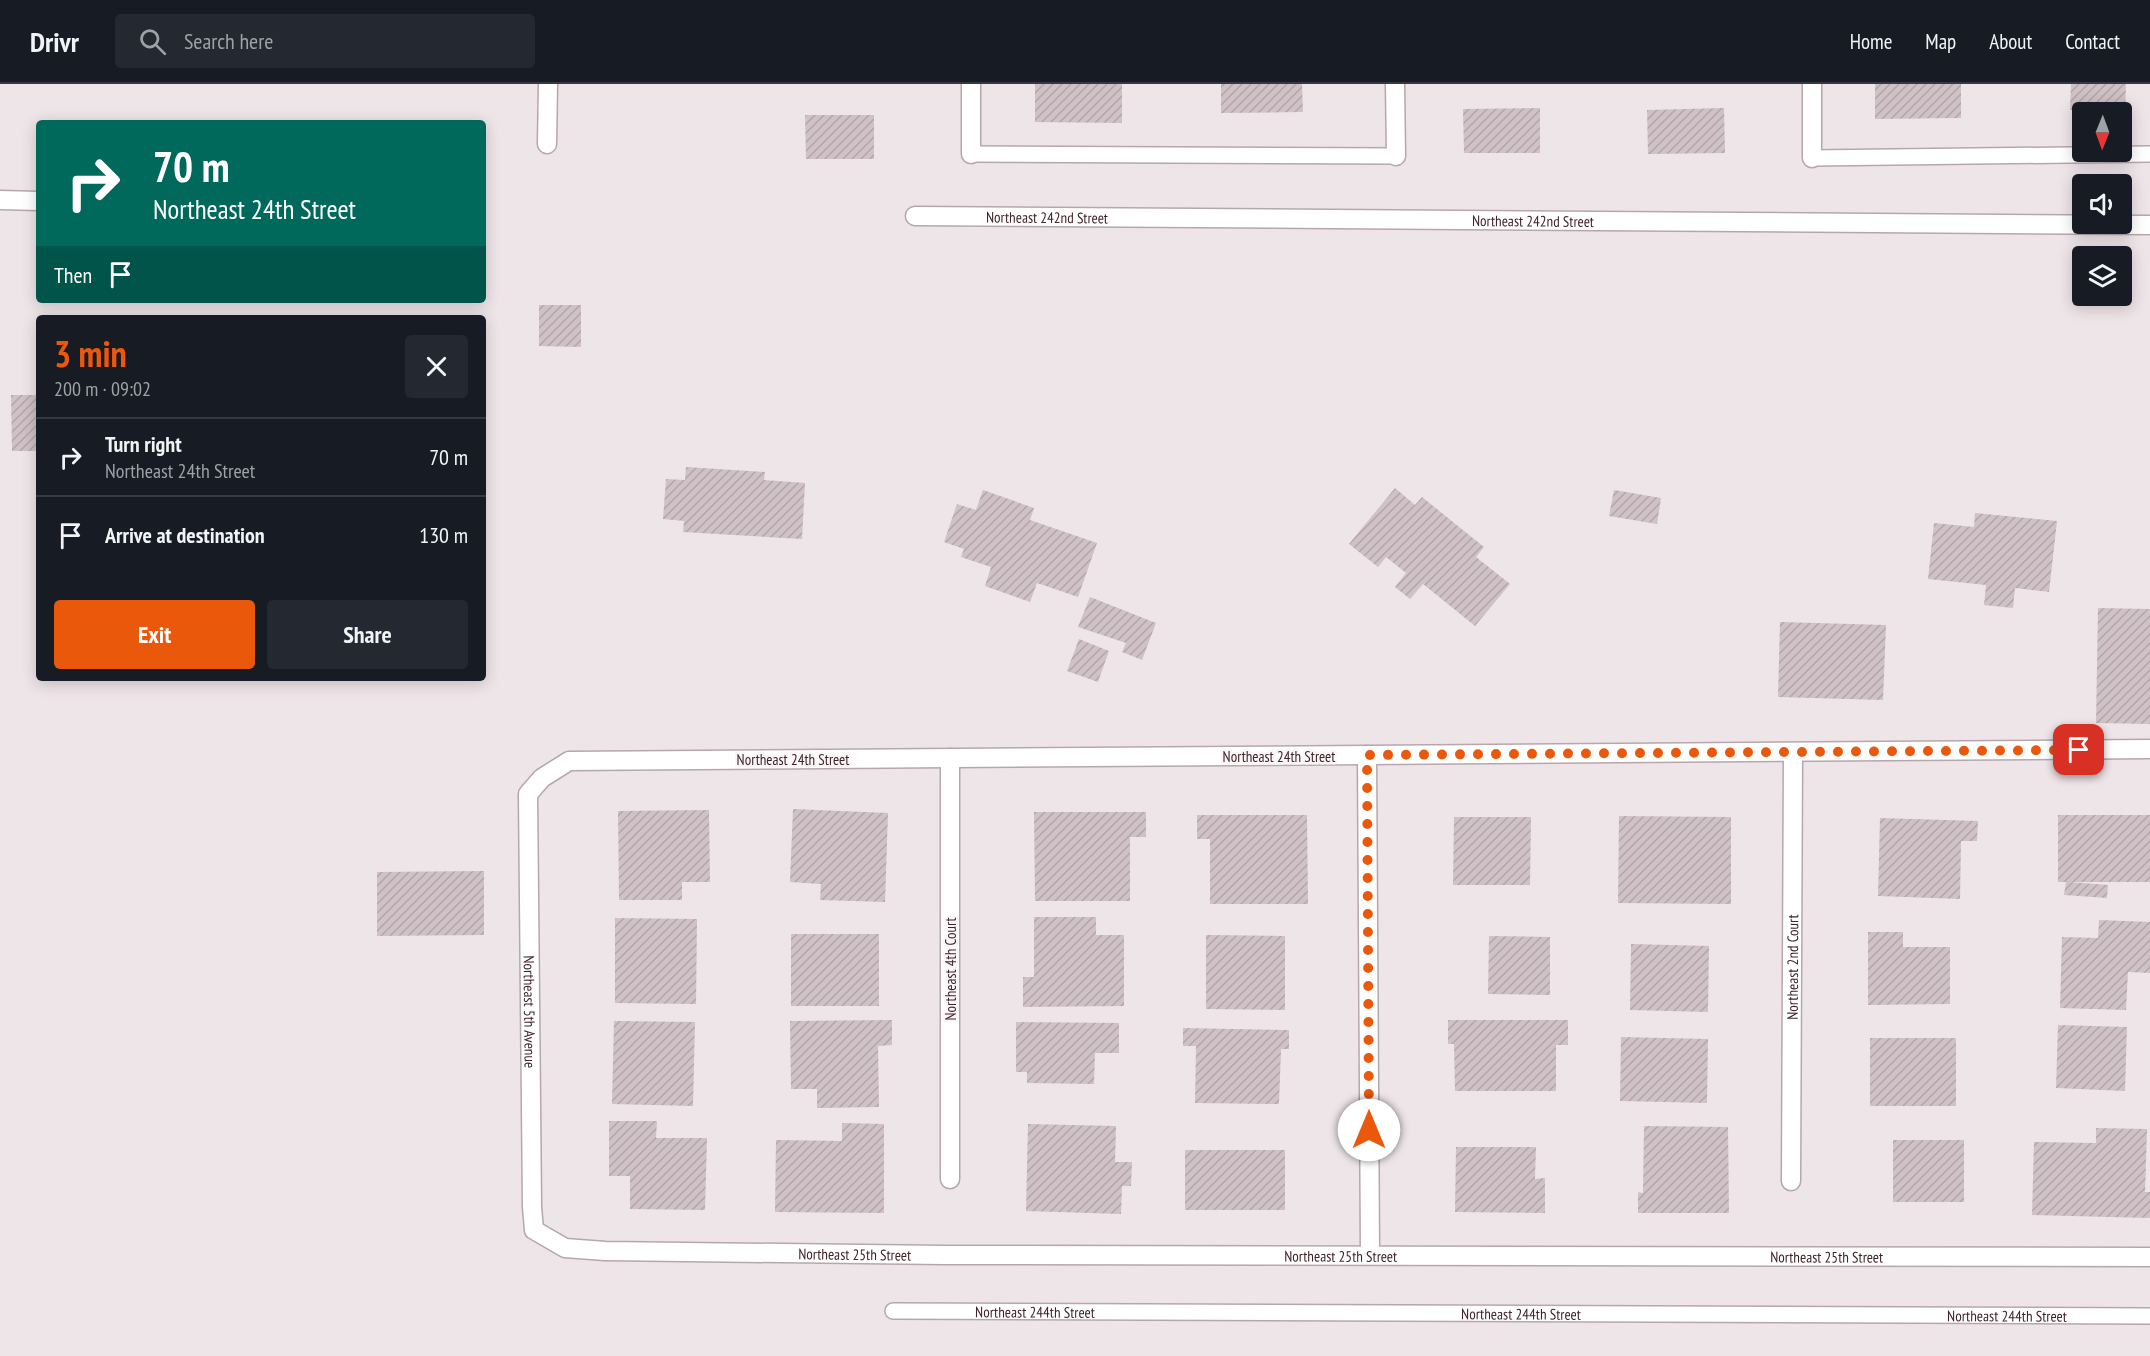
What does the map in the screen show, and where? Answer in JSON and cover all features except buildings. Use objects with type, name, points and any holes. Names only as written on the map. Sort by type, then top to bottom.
[{"type":"street","points":[[547,144],[548,84]]},
{"type":"street","points":[[971,84],[971,154]]},
{"type":"street","points":[[1395,84],[1396,156]]},
{"type":"street","points":[[1812,84],[1812,158]]},
{"type":"street","points":[[0,200],[36,201]]},
{"type":"street","name":"Northeast 242nd Street","points":[[915,216],[2150,225]]},
{"type":"street","name":"Northeast 24th Street","points":[[528,794],[542,778],[569,761],[2150,749]]},
{"type":"street","name":"Northeast 2nd Court","points":[[1791,1182],[1793,752]]},
{"type":"street","points":[[1367,755],[1370,1254]]},
{"type":"street","name":"Northeast 4th Court","points":[[950,758],[950,1179]]},
{"type":"street","name":"Northeast 5th Avenue","points":[[528,794],[534,1230]]},
{"type":"street","name":"Northeast 25th Street","points":[[534,1230],[565,1248],[605,1251],[944,1255],[2150,1257]]},
{"type":"lane","points":[[971,154],[1396,156]]},
{"type":"lane","points":[[1812,158],[2150,154]]},
{"type":"lane","name":"Northeast 244th Street","points":[[893,1311],[2150,1316]]},
{"type":"route","points":[[1369,1130],[1367,755],[2079,750]]}]
